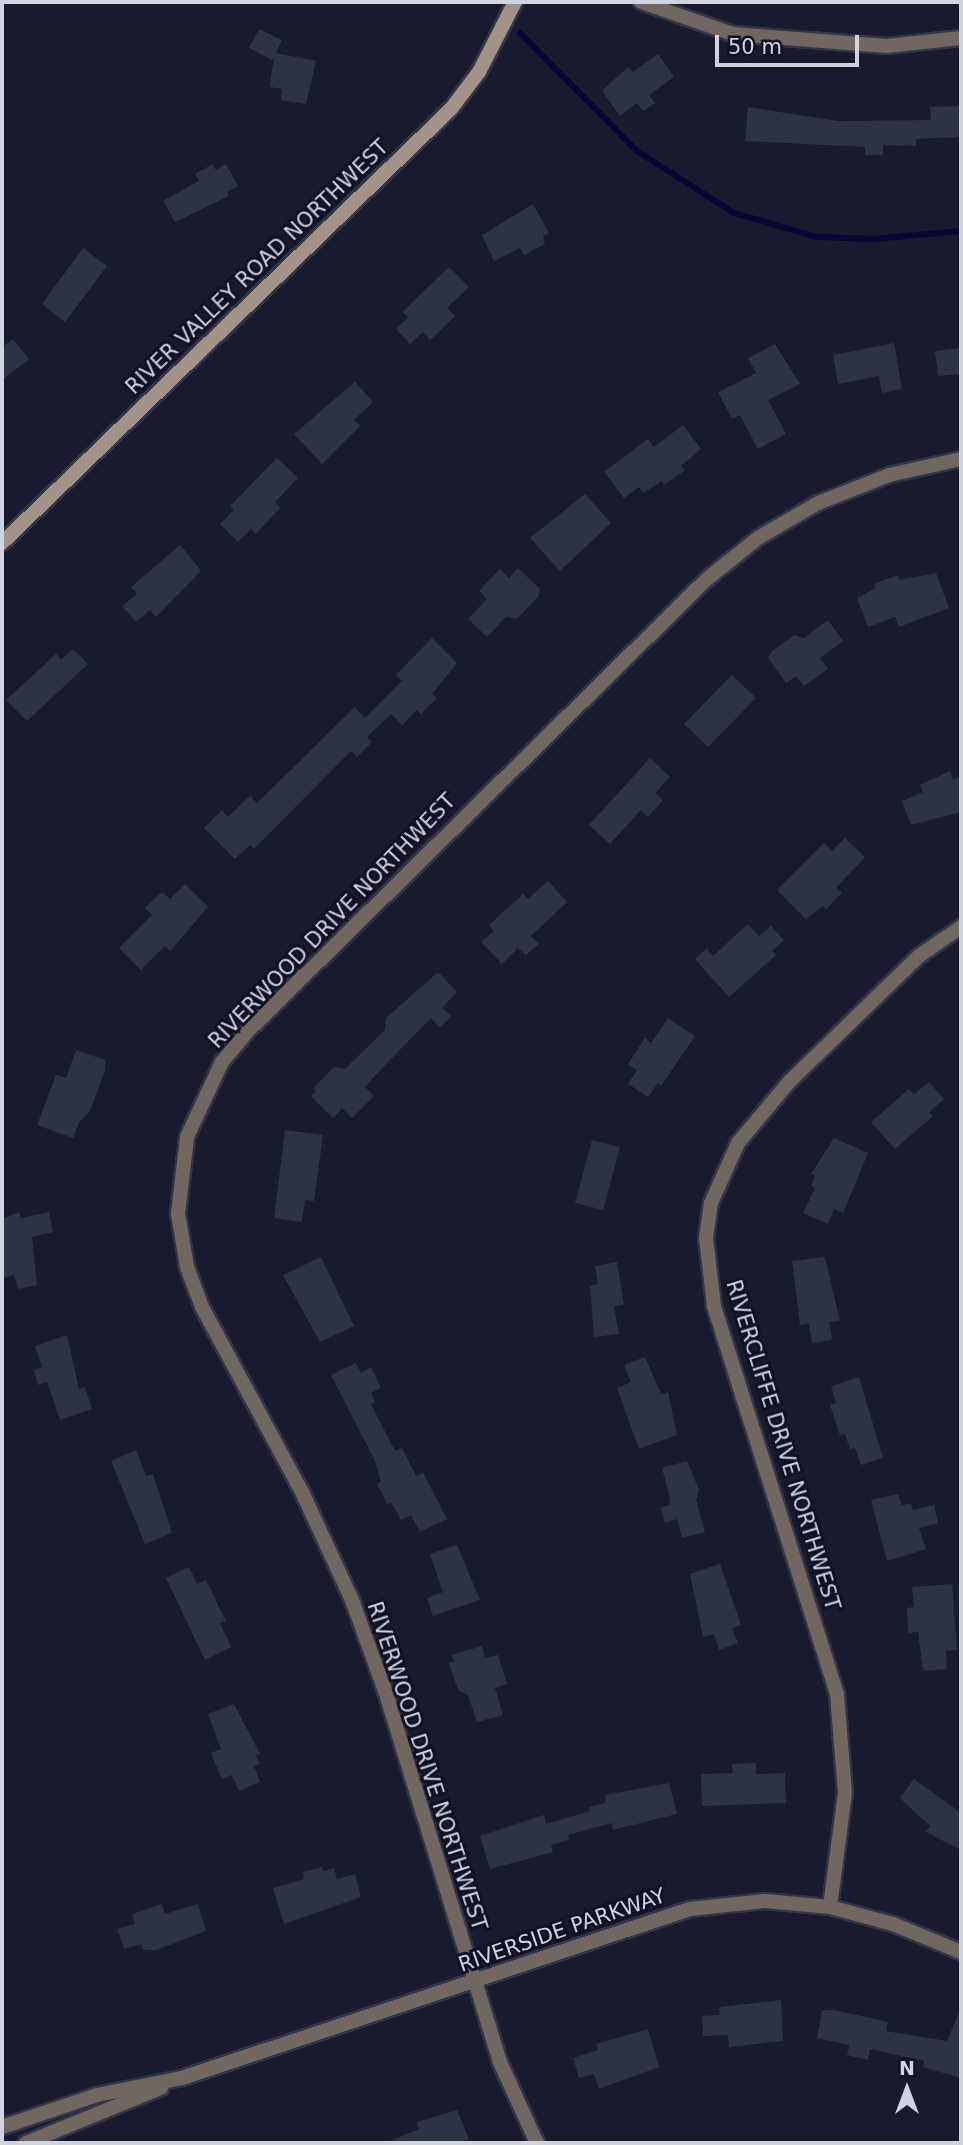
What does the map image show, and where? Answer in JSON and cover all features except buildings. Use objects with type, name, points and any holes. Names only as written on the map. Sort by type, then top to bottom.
[{"type":"street","name":"RIVER VALLEY ROAD NORTHWEST","points":[[2,543],[451,109],[479,72],[515,2]]},
{"type":"street","points":[[641,2],[733,34],[887,47],[961,38]]},
{"type":"street","name":"RIVERWOOD DRIVE NORTHWEST","points":[[537,2143],[500,2062],[384,1688],[352,1600],[302,1492],[202,1307],[187,1268],[178,1213],[187,1137],[222,1062],[246,1033],[707,579],[758,538],[818,503],[889,475],[961,459]]},
{"type":"street","name":"RIVERCLIFFE DRIVE NORTHWEST","points":[[830,1907],[845,1793],[837,1694],[714,1306],[706,1238],[712,1203],[738,1143],[789,1082],[859,1014],[919,956],[961,927]]},
{"type":"street","name":"RIVERSIDE PARKWAY","points":[[2,2127],[97,2095],[182,2078],[690,1909],[765,1902],[830,1907],[893,1924],[961,1952]]},
{"type":"street","name":"RIVERSIDE PARKWAY","points":[[26,2143],[105,2115],[182,2078]]},
{"type":"waterway","points":[[520,33],[637,151],[734,213],[817,237],[874,239],[961,231]]}]
